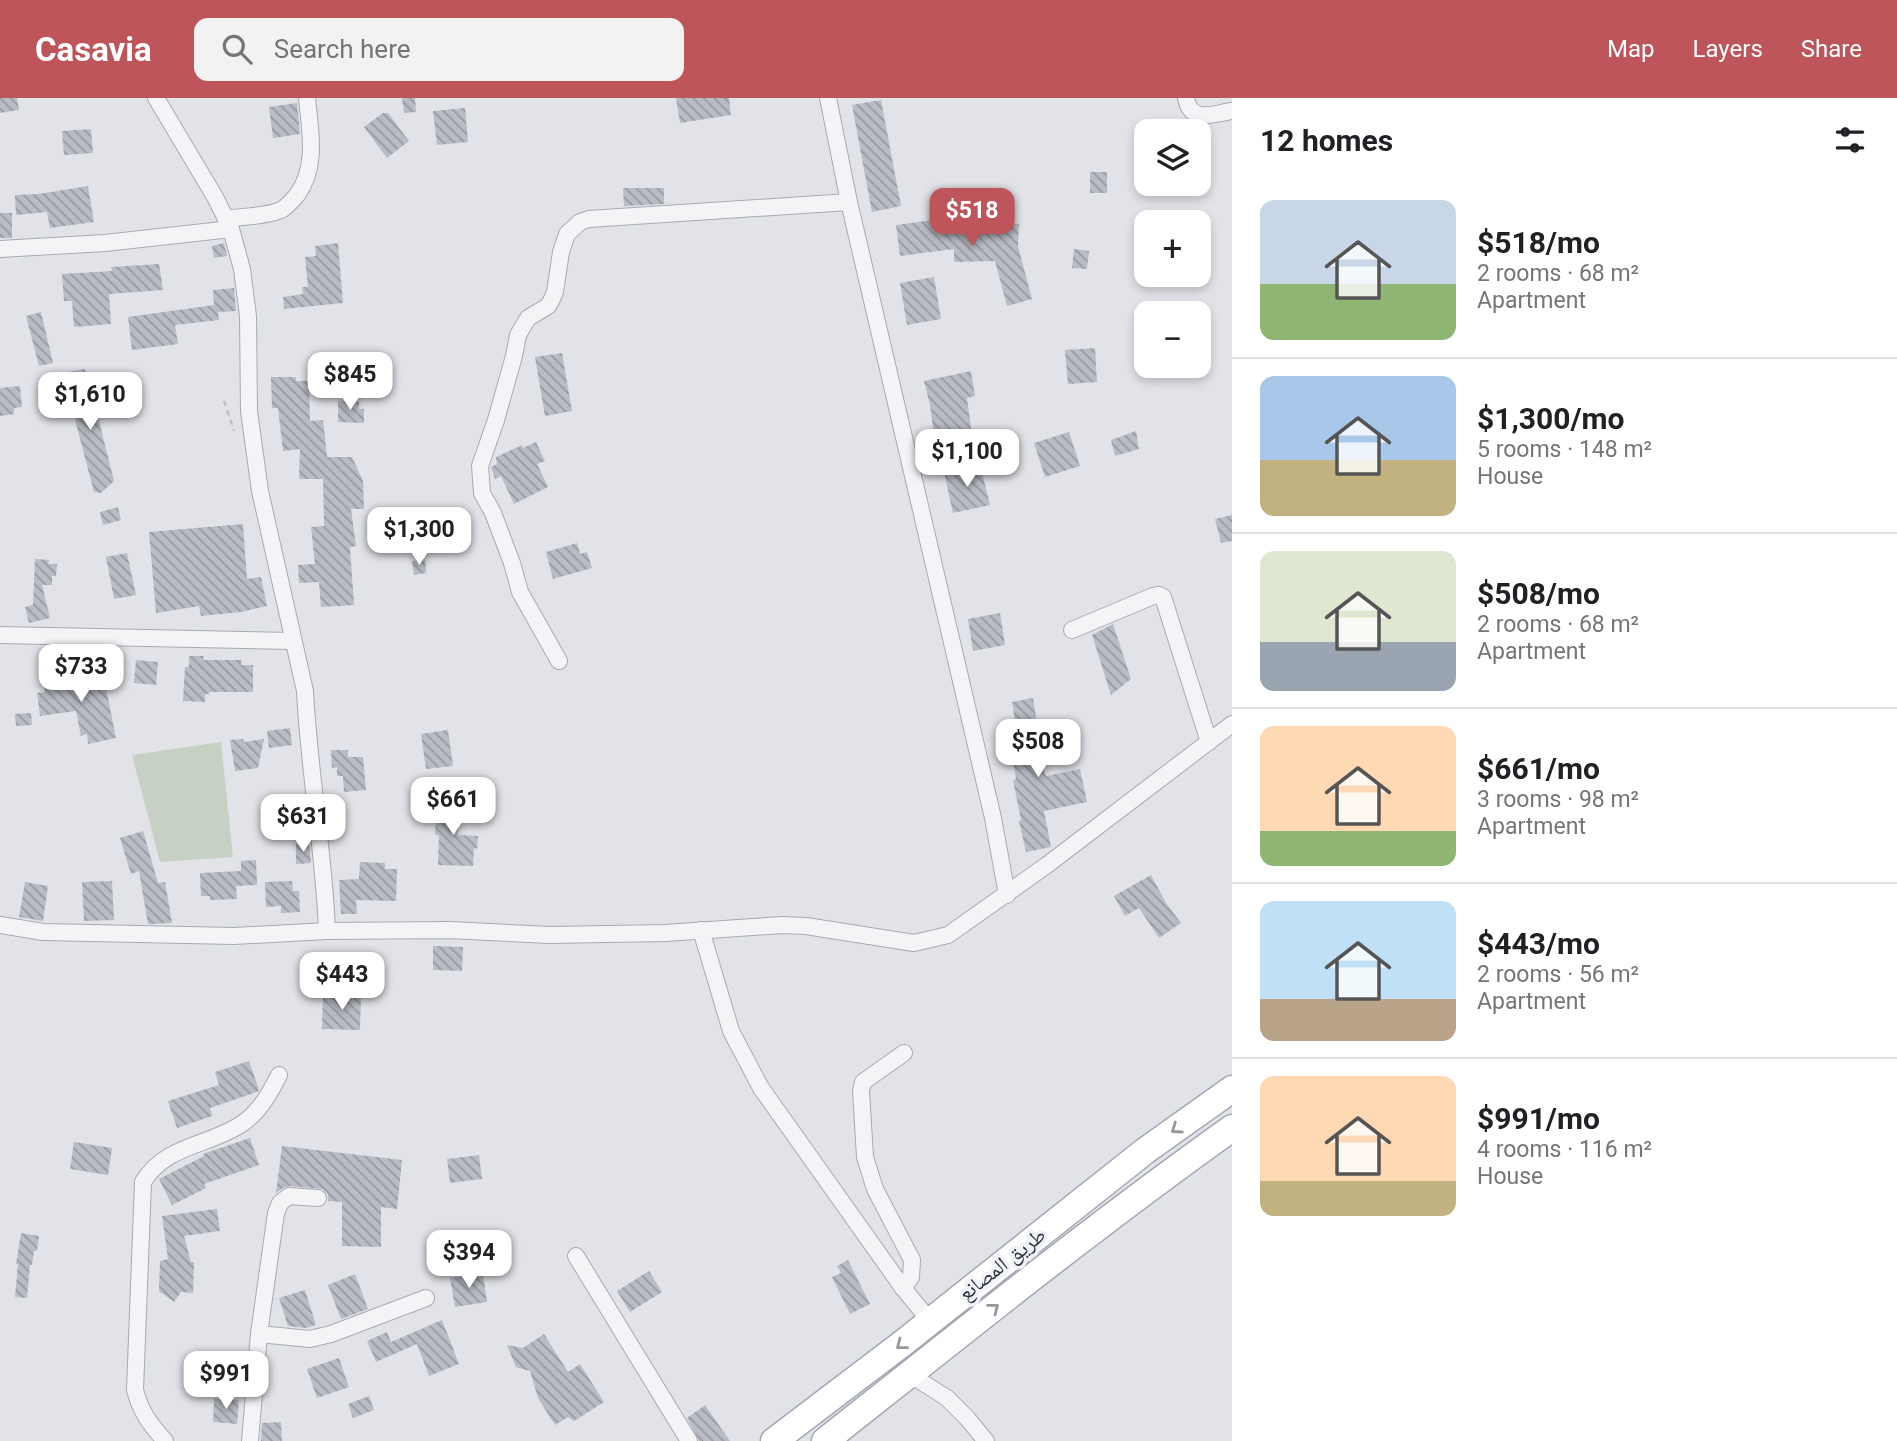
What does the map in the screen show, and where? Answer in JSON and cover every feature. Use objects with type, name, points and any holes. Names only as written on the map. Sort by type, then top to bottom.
[{"type":"main road","name":"طريق المصانع","points":[[774,1441],[1145,1151],[1232,1089]]},
{"type":"main road","name":"طريق المصانع","points":[[825,1441],[1099,1226],[1232,1128]]},
{"type":"street","points":[[156,98],[215,197],[228,224],[242,269],[248,316],[248,411],[260,491],[305,691],[325,881],[327,931]]},
{"type":"street","points":[[0,249],[105,243],[228,224],[282,209],[300,191],[308,174],[312,148],[307,98]]},
{"type":"street","points":[[828,98],[849,202],[990,804],[1007,894]]},
{"type":"street","points":[[1186,98],[1188,109],[1201,116],[1232,111]]},
{"type":"street","points":[[559,661],[520,592],[498,526],[482,493],[480,466],[493,430],[518,335],[528,318],[551,302],[567,234],[580,222],[589,219],[849,202]]},
{"type":"street","points":[[1072,630],[1153,596],[1163,597],[1209,742]]},
{"type":"street","points":[[0,635],[292,641]]},
{"type":"street","points":[[0,925],[43,932],[233,936],[327,931],[449,930],[550,935],[665,933],[782,925],[806,926],[914,943],[948,935],[1007,894],[1232,724]]},
{"type":"street","points":[[701,930],[731,1031],[761,1088],[903,1288],[930,1321]]},
{"type":"street","points":[[903,1288],[911,1277],[912,1260],[875,1189],[865,1157],[860,1091],[863,1082],[904,1053]]},
{"type":"street","points":[[164,1441],[146,1420],[135,1390],[143,1182],[150,1170],[163,1158],[245,1121],[266,1099],[279,1075]]},
{"type":"street","points":[[250,1441],[259,1334],[276,1213],[280,1203],[289,1196],[318,1198]]},
{"type":"street","points":[[576,1256],[689,1441]]},
{"type":"street","points":[[259,1334],[310,1339],[331,1334],[426,1297]]},
{"type":"street","points":[[909,1374],[947,1398],[986,1441]]},
{"type":"green space","points":[[221,742],[233,857],[160,862],[132,755]]},
{"type":"building","points":[[0,98],[17,98],[19,110],[0,113]]},
{"type":"building","points":[[402,98],[415,98],[416,112],[404,113]]},
{"type":"building","points":[[676,98],[729,98],[731,115],[680,123]]},
{"type":"building","points":[[881,100],[901,206],[872,212],[852,105]]},
{"type":"building","points":[[297,103],[300,134],[273,138],[269,107]]},
{"type":"building","points":[[465,108],[468,142],[437,145],[433,111]]},
{"type":"building","points":[[383,113],[388,113],[409,141],[387,158],[364,127]]},
{"type":"building","points":[[91,129],[93,153],[64,155],[62,131]]},
{"type":"building","points":[[1090,172],[1107,172],[1107,193],[1090,193]]},
{"type":"building","points":[[88,186],[94,222],[50,228],[47,212],[16,215],[15,195]]},
{"type":"building","points":[[623,188],[664,188],[664,204],[624,206]]},
{"type":"building","points":[[0,213],[12,213],[12,238],[0,238]]},
{"type":"building","points":[[976,217],[976,220],[1019,224],[1018,246],[1032,299],[1007,306],[995,261],[954,262],[954,249],[900,256],[896,225]]},
{"type":"building","points":[[224,243],[227,256],[214,258],[212,246]]},
{"type":"building","points":[[338,243],[343,303],[284,309],[283,297],[303,294],[302,287],[308,287],[305,257],[316,256],[315,246]]},
{"type":"building","points":[[1074,249],[1089,251],[1087,269],[1072,268]]},
{"type":"building","points":[[159,264],[163,290],[109,294],[111,324],[74,327],[72,301],[64,301],[62,274],[112,271],[111,267]]},
{"type":"building","points":[[934,277],[941,319],[907,325],[900,283]]},
{"type":"building","points":[[234,288],[236,311],[218,312],[219,320],[175,325],[178,344],[132,350],[128,317],[214,305],[213,290]]},
{"type":"building","points":[[41,312],[53,363],[39,366],[26,316]]},
{"type":"building","points":[[1095,348],[1097,382],[1068,384],[1065,350]]},
{"type":"building","points":[[562,353],[572,411],[545,416],[535,357]]},
{"type":"building","points":[[85,369],[94,413],[97,413],[114,481],[101,493],[94,492],[68,393],[72,391],[68,372]]},
{"type":"building","points":[[971,371],[975,396],[967,398],[973,443],[936,449],[924,381]]},
{"type":"building","points":[[271,377],[296,377],[296,381],[309,381],[310,421],[323,420],[327,457],[352,457],[363,481],[364,509],[351,509],[356,546],[350,547],[354,605],[321,607],[319,582],[299,583],[298,565],[315,564],[311,527],[324,526],[323,479],[299,479],[300,449],[283,451],[278,408],[272,408]]},
{"type":"building","points":[[20,386],[22,407],[14,408],[14,414],[0,416],[0,388]]},
{"type":"building","points":[[338,401],[359,402],[359,409],[364,409],[364,423],[338,422]]},
{"type":"building","points":[[1136,431],[1139,449],[1115,456],[1111,440]]},
{"type":"building","points":[[1069,432],[1080,466],[1045,477],[1034,443]]},
{"type":"building","points":[[536,442],[545,461],[537,464],[548,487],[514,504],[501,476],[495,479],[491,467],[497,464],[496,457],[522,445],[523,448]]},
{"type":"building","points":[[980,464],[990,505],[953,513],[944,472]]},
{"type":"building","points":[[118,507],[121,520],[103,525],[100,512]]},
{"type":"building","points":[[1232,515],[1232,541],[1221,543],[1215,519]]},
{"type":"building","points":[[243,524],[247,579],[261,577],[267,606],[201,616],[199,606],[156,613],[149,532]]},
{"type":"building","points":[[577,543],[580,554],[587,552],[592,568],[553,579],[546,552]]},
{"type":"building","points":[[127,553],[136,595],[114,599],[106,557]]},
{"type":"building","points":[[35,559],[49,560],[48,564],[57,564],[56,576],[52,576],[52,585],[42,585],[50,618],[29,623],[25,607],[33,605]]},
{"type":"building","points":[[425,559],[426,573],[414,575],[412,561]]},
{"type":"building","points":[[1000,613],[1005,645],[973,651],[968,619]]},
{"type":"building","points":[[1113,624],[1131,679],[1111,695],[1092,635]]},
{"type":"building","points":[[189,656],[204,656],[203,660],[242,660],[241,665],[253,665],[253,692],[209,692],[205,694],[205,702],[183,701],[185,667],[189,667]]},
{"type":"building","points":[[136,660],[158,662],[156,685],[134,683]]},
{"type":"building","points":[[80,666],[83,676],[94,673],[96,680],[104,678],[116,738],[88,744],[87,734],[81,736],[76,711],[40,716],[37,693],[45,692],[44,682],[70,679],[68,670]]},
{"type":"building","points":[[1033,698],[1046,776],[1080,769],[1087,802],[1044,811],[1051,847],[1026,852],[1013,780],[1016,779],[1008,727],[1016,726],[1012,702]]},
{"type":"building","points":[[31,713],[32,725],[16,726],[15,714]]},
{"type":"building","points":[[290,728],[292,745],[269,748],[267,731]]},
{"type":"building","points":[[448,730],[453,766],[426,769],[421,734]]},
{"type":"building","points":[[243,739],[244,742],[264,739],[258,768],[235,771],[230,740]]},
{"type":"building","points":[[331,750],[348,750],[348,757],[363,757],[366,790],[344,792],[343,776],[337,776],[337,767],[332,768]]},
{"type":"building","points":[[437,802],[460,803],[458,835],[478,836],[473,866],[438,865],[439,835],[435,835]]},
{"type":"building","points":[[143,831],[158,883],[165,882],[172,923],[148,924],[139,871],[131,874],[120,838]]},
{"type":"building","points":[[309,843],[311,863],[296,864],[296,844]]},
{"type":"building","points":[[256,860],[257,885],[236,886],[237,899],[210,900],[210,896],[201,896],[200,873],[241,871],[241,861]]},
{"type":"building","points":[[360,862],[385,863],[385,869],[397,869],[396,901],[356,900],[357,914],[341,914],[339,880],[359,879]]},
{"type":"building","points":[[1151,875],[1166,903],[1181,923],[1159,938],[1139,908],[1125,916],[1114,896]]},
{"type":"building","points":[[112,881],[114,920],[84,921],[82,882]]},
{"type":"building","points":[[292,881],[293,891],[299,891],[300,912],[281,913],[281,906],[266,907],[265,882]]},
{"type":"building","points":[[25,882],[48,886],[43,921],[19,917]]},
{"type":"building","points":[[433,946],[463,947],[462,971],[433,970]]},
{"type":"building","points":[[323,993],[361,994],[360,1030],[322,1029]]},
{"type":"building","points":[[249,1061],[259,1090],[257,1092],[210,1108],[212,1116],[177,1128],[168,1101],[219,1085],[215,1072]]},
{"type":"building","points":[[250,1138],[259,1165],[204,1184],[206,1188],[172,1205],[159,1179],[204,1156],[203,1154]]},
{"type":"building","points":[[74,1142],[112,1148],[108,1175],[70,1169]]},
{"type":"building","points":[[282,1146],[402,1160],[397,1209],[381,1207],[381,1247],[342,1246],[342,1202],[328,1201],[328,1194],[323,1189],[290,1186],[276,1193]]},
{"type":"building","points":[[479,1155],[482,1179],[450,1183],[447,1159]]},
{"type":"building","points":[[217,1209],[220,1231],[184,1236],[191,1262],[194,1262],[193,1293],[181,1292],[174,1302],[159,1291],[160,1261],[168,1259],[162,1216]]},
{"type":"building","points":[[21,1233],[39,1236],[37,1251],[34,1251],[30,1265],[27,1298],[15,1297]]},
{"type":"building","points":[[848,1260],[870,1304],[850,1314],[832,1277],[841,1273],[837,1266]]},
{"type":"building","points":[[649,1271],[662,1292],[630,1312],[617,1291]]},
{"type":"building","points":[[355,1274],[368,1309],[341,1319],[328,1285]]},
{"type":"building","points":[[483,1274],[487,1302],[455,1307],[450,1278]]},
{"type":"building","points":[[305,1290],[316,1325],[305,1328],[288,1326],[279,1298]]},
{"type":"building","points":[[442,1320],[459,1364],[429,1376],[417,1344],[376,1362],[367,1341],[387,1332],[391,1342]]},
{"type":"building","points":[[544,1334],[568,1372],[580,1364],[604,1402],[574,1421],[568,1417],[555,1425],[538,1398],[530,1371],[516,1367],[507,1345],[523,1348]]},
{"type":"building","points":[[339,1358],[349,1387],[317,1398],[307,1369]]},
{"type":"building","points":[[369,1396],[374,1410],[353,1418],[348,1404]]},
{"type":"building","points":[[214,1399],[239,1400],[237,1424],[213,1422]]},
{"type":"building","points":[[705,1405],[730,1441],[699,1441],[687,1418]]},
{"type":"building","points":[[281,1422],[282,1441],[261,1441],[262,1423]]}]
